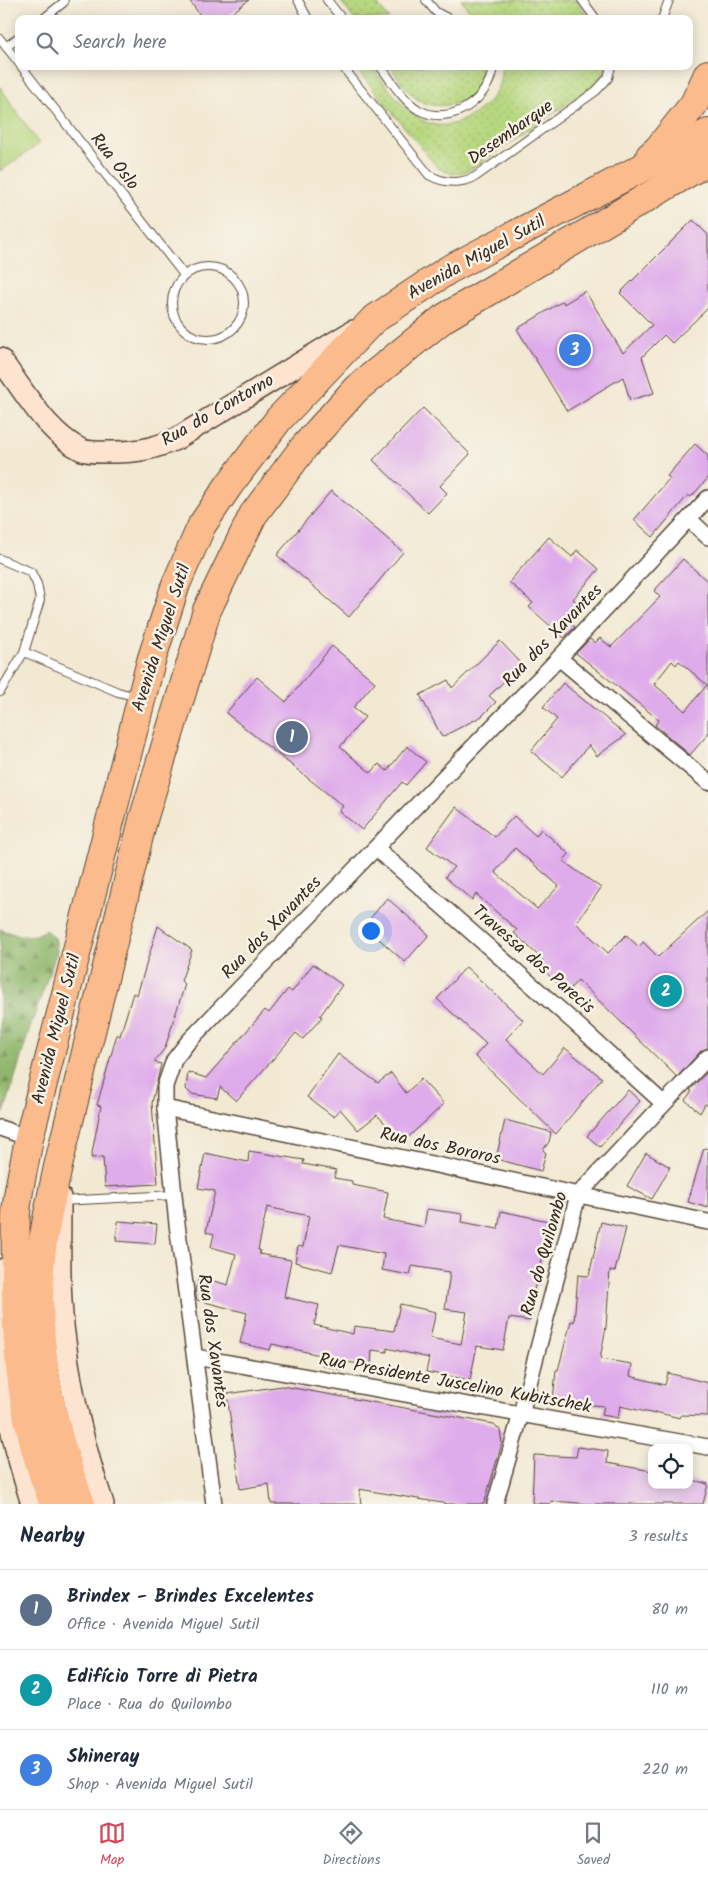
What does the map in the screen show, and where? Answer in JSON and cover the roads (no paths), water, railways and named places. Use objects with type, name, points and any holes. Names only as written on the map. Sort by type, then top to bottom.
[{"type":"highway","points":[[620,180],[658,149],[694,104],[708,74]]},
{"type":"highway","name":"Avenida Miguel Sutil","points":[[58,1499],[40,1467],[25,1412],[19,1368],[16,1318],[16,1212],[29,1138],[151,661],[176,584],[202,525],[229,485],[279,419],[373,320],[448,270],[708,133]]},
{"type":"highway","name":"Avenida Miguel Sutil","points":[[58,1499],[39,1293],[42,1248],[50,1202],[143,820],[207,610],[253,515],[304,447],[356,388],[444,318],[708,161]]},
{"type":"main road","name":"Rua do Contorno","points":[[0,360],[45,420],[61,436],[84,451],[127,452],[152,449],[176,439],[373,320]]},
{"type":"main road","name":"Avenida Miguel Sutil","points":[[59,1162],[60,1272],[64,1340],[76,1411],[89,1462],[104,1504]]},
{"type":"main road","name":"Avenida Miguel Sutil","points":[[16,1212],[4,1266],[1,1322],[1,1354],[10,1421],[19,1462],[58,1499]]},
{"type":"street","name":"Rua dos Xavantes","points":[[214,1504],[174,1195],[165,1108],[165,1086],[174,1060],[188,1042],[559,658],[708,498]]},
{"type":"street","points":[[690,519],[708,537]]},
{"type":"street","points":[[559,658],[705,774]]},
{"type":"street","name":"Travessa dos Parecis","points":[[376,848],[663,1103]]},
{"type":"street","name":"Rua do Quilombo","points":[[495,1504],[521,1414],[578,1195],[708,1057]]},
{"type":"street","name":"Rua dos Bororos","points":[[165,1108],[708,1222]]},
{"type":"street","points":[[0,1128],[29,1138]]},
{"type":"street","name":"Rua Presidente Juscelino Kubitschek","points":[[195,1357],[708,1447]]},
{"type":"lane","points":[[298,0],[306,15]]},
{"type":"lane","points":[[327,0],[339,15]]},
{"type":"lane","points":[[426,0],[436,12],[442,15]]},
{"type":"lane","points":[[582,0],[593,15]]},
{"type":"lane","points":[[663,15],[669,0]]},
{"type":"lane","points":[[47,15],[64,2]]},
{"type":"lane","points":[[0,39],[15,58]]},
{"type":"lane","points":[[6,47],[15,40]]},
{"type":"lane","name":"Rua Oslo","points":[[24,70],[184,275]]},
{"type":"lane","name":"Desembarque","points":[[345,70],[429,175],[438,181],[449,183],[463,182],[475,177],[596,92],[608,78],[610,70]]},
{"type":"lane","points":[[383,70],[408,101],[417,109],[428,114],[441,116],[451,115],[482,95],[489,86],[492,70]]},
{"type":"lane","points":[[219,268],[230,274],[238,282],[243,294],[244,306],[234,328],[224,336],[201,339],[182,328],[174,313],[172,296],[176,285],[184,275],[194,269],[219,268]]},
{"type":"lane","points":[[0,559],[31,572],[38,584],[40,600],[24,652],[0,692]]},
{"type":"lane","points":[[24,652],[118,692],[141,698]]},
{"type":"lane","points":[[60,1201],[174,1195]]},
{"type":"place","name":"Shineray","points":[[575,350]]},
{"type":"place","name":"Brindex - Brindes Excelentes","points":[[292,737]]},
{"type":"place","name":"Edifício Torre di Pietra","points":[[666,991]]}]
